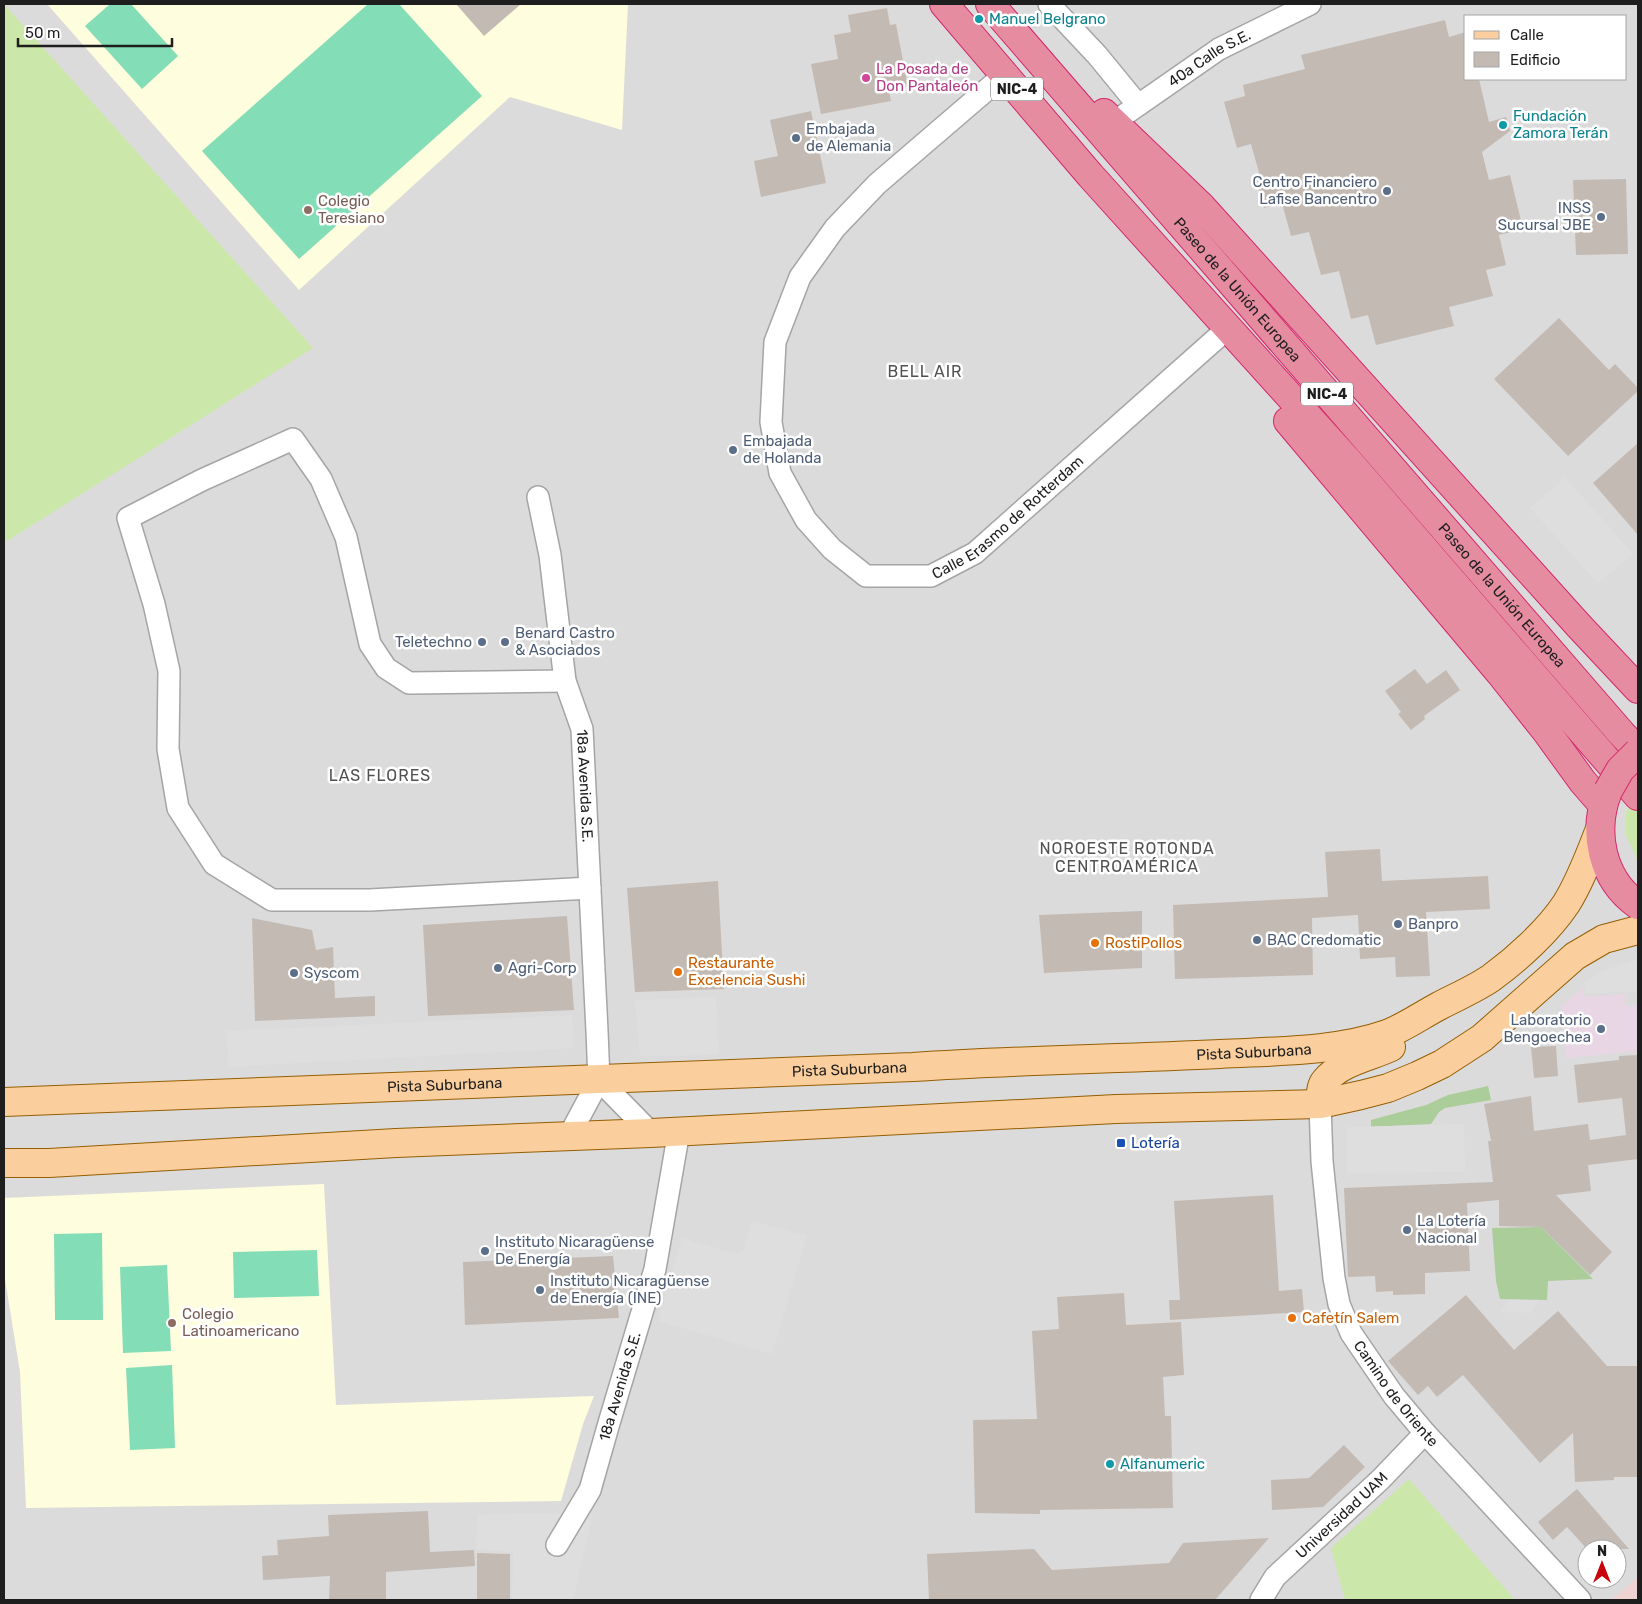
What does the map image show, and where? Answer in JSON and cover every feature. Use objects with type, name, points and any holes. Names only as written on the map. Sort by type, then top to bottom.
[{"type":"highway","name":"Paseo de la Unión Europea","points":[[944,4],[1090,174],[1350,462],[1638,796]]},
{"type":"highway","name":"Paseo de la Unión Europea","points":[[990,4],[1633,746]]},
{"type":"highway","points":[[1032,53],[1114,122],[1201,206],[1578,626],[1638,689]]},
{"type":"highway","name":"Paseo de la Unión Europea","points":[[1090,174],[1160,274],[1218,337],[1500,673],[1604,808]]},
{"type":"highway","points":[[1633,746],[1620,770],[1604,808],[1603,856],[1616,884],[1638,905]]},
{"type":"main road","name":"Pista Suburbana","points":[[4,1102],[1136,1058],[1323,1047],[1360,1041],[1388,1033],[1490,978],[1524,951],[1561,910],[1578,881],[1604,808]]},
{"type":"main road","points":[[4,1163],[49,1163],[396,1143],[651,1133],[1116,1109],[1320,1104],[1361,1096],[1388,1088],[1442,1064],[1482,1038],[1575,956],[1604,939],[1638,930]]},
{"type":"main road","points":[[1320,1104],[1321,1089],[1337,1070],[1425,1030],[1452,1011],[1490,978]]},
{"type":"street","points":[[1049,4],[1096,55],[1138,105]]},
{"type":"street","name":"40a Calle S.E.","points":[[1114,122],[1219,49],[1310,4]]},
{"type":"street","name":"Calle Erasmo de Rotterdam","points":[[1004,75],[876,184],[834,228],[800,277],[775,342],[771,422],[780,473],[806,520],[832,549],[866,576],[931,576],[975,553],[1218,337]]},
{"type":"street","points":[[566,681],[409,683],[386,668],[370,644],[346,537],[321,479],[293,439],[202,480],[128,518],[154,604],[170,670],[168,749],[178,808],[214,864],[272,900],[370,900],[590,888]]},
{"type":"street","name":"18a Avenida S.E.","points":[[538,497],[550,556],[566,681],[582,729],[599,1080]]},
{"type":"street","points":[[568,1136],[599,1080],[651,1133]]},
{"type":"street","name":"Camino de Oriente","points":[[1320,1104],[1323,1180],[1332,1268],[1339,1304],[1351,1333],[1394,1396],[1425,1433],[1580,1600]]},
{"type":"street","name":"18a Avenida S.E.","points":[[557,1545],[590,1490],[655,1269],[679,1131]]},
{"type":"street","name":"Universidad UAM","points":[[1261,1600],[1274,1577],[1381,1479],[1425,1433]]},
{"type":"shaded area","points":[[4,4],[1638,4],[1638,1600],[4,1600]]},
{"type":"shaded area","name":"Colegio Teresiano","points":[[47,4],[628,4],[622,130],[510,97],[299,290]]},
{"type":"shaded area","points":[[1565,477],[1633,554],[1598,584],[1530,508]]},
{"type":"shaded area","points":[[1638,959],[1638,991],[1586,994],[1583,983],[1604,970]]},
{"type":"shaded area","name":"Laboratorio Bengoechea","points":[[1583,988],[1585,997],[1625,994],[1625,1006],[1638,1005],[1638,1051],[1566,1058],[1562,1006]]},
{"type":"shaded area","points":[[716,997],[719,1055],[640,1056],[635,1000]]},
{"type":"shaded area","points":[[572,1015],[574,1048],[229,1067],[226,1031]]},
{"type":"shaded area","points":[[1464,1124],[1465,1172],[1347,1173],[1347,1127]]},
{"type":"shaded area","name":"Colegio Latinoamericano","points":[[324,1184],[336,1405],[594,1396],[583,1424],[561,1501],[26,1508],[20,1372],[4,1273],[4,1198]]},
{"type":"shaded area","points":[[752,1221],[807,1236],[772,1354],[658,1321],[682,1238],[737,1254],[744,1249]]},
{"type":"shaded area","points":[[1509,1300],[1539,1300],[1531,1313],[1501,1312]]},
{"type":"shaded area","points":[[593,1513],[573,1600],[512,1600],[513,1552],[476,1549],[478,1514]]},
{"type":"shaded area","points":[[1638,1577],[1638,1600],[1611,1600],[1624,1589],[1627,1589],[1627,1586]]},
{"type":"green space","points":[[4,4],[313,348],[4,543]]},
{"type":"green space","points":[[110,4],[131,4],[178,56],[142,89],[85,26]]},
{"type":"green space","points":[[368,4],[399,4],[482,96],[299,259],[202,151]]},
{"type":"green space","points":[[1636,793],[1638,796],[1638,862],[1626,835],[1626,813]]},
{"type":"green space","points":[[1488,1086],[1491,1100],[1445,1108],[1439,1112],[1431,1124],[1371,1127],[1371,1120],[1426,1105],[1448,1095]]},
{"type":"green space","points":[[1541,1227],[1593,1279],[1548,1281],[1547,1300],[1500,1299],[1496,1281],[1492,1228]]},
{"type":"green space","points":[[102,1233],[103,1320],[55,1320],[54,1234]]},
{"type":"green space","points":[[317,1250],[319,1296],[234,1298],[233,1252]]},
{"type":"green space","points":[[167,1265],[171,1351],[123,1353],[120,1267]]},
{"type":"green space","points":[[172,1365],[175,1448],[130,1450],[126,1368]]},
{"type":"green space","points":[[1409,1479],[1515,1600],[1345,1600],[1331,1548]]},
{"type":"building","points":[[456,4],[521,4],[484,36]]},
{"type":"building","points":[[887,8],[890,25],[896,24],[908,87],[889,91],[891,101],[821,114],[811,64],[838,59],[834,35],[851,32],[848,15]]},
{"type":"building","name":"Centro Financiero Lafise Bancentro","points":[[1445,20],[1449,37],[1464,33],[1464,80],[1479,80],[1489,122],[1506,117],[1510,131],[1482,152],[1489,180],[1510,175],[1523,229],[1499,235],[1506,265],[1486,270],[1493,296],[1449,307],[1454,326],[1376,345],[1368,315],[1351,319],[1339,271],[1321,275],[1309,232],[1291,236],[1282,203],[1264,208],[1256,178],[1260,176],[1251,144],[1237,148],[1224,102],[1245,96],[1243,85],[1305,69],[1301,55]]},
{"type":"building","name":"Embajada de Alemania","points":[[811,111],[826,183],[761,197],[754,161],[778,156],[770,120]]},
{"type":"building","name":"INSS Sucursal JBE","points":[[1626,179],[1628,254],[1576,255],[1573,180]]},
{"type":"building","points":[[1559,318],[1609,370],[1615,364],[1638,388],[1638,391],[1568,456],[1494,379]]},
{"type":"building","points":[[1638,443],[1638,535],[1593,483]]},
{"type":"building","points":[[1415,669],[1427,684],[1446,670],[1460,690],[1424,716],[1425,719],[1411,730],[1398,714],[1401,712],[1385,691]]},
{"type":"building","points":[[1380,849],[1382,881],[1488,876],[1490,909],[1426,912],[1430,976],[1396,977],[1395,957],[1360,959],[1358,915],[1312,918],[1313,975],[1175,979],[1173,905],[1328,897],[1325,852]]},
{"type":"building","points":[[718,881],[724,989],[635,992],[627,888]]},
{"type":"building","points":[[1142,911],[1142,968],[1044,973],[1039,915]]},
{"type":"building","name":"Agri-Corp","points":[[567,916],[574,1010],[428,1016],[423,925]]},
{"type":"building","name":"Syscom","points":[[252,918],[312,930],[316,950],[333,947],[335,998],[375,996],[375,1016],[255,1021]]},
{"type":"building","points":[[1556,1046],[1558,1076],[1534,1078],[1531,1047]]},
{"type":"building","points":[[1638,1055],[1638,1159],[1588,1165],[1591,1191],[1556,1195],[1612,1252],[1590,1275],[1541,1227],[1499,1226],[1499,1200],[1467,1203],[1470,1271],[1425,1273],[1425,1294],[1393,1295],[1393,1291],[1376,1292],[1375,1276],[1348,1277],[1344,1188],[1493,1182],[1488,1141],[1491,1141],[1484,1104],[1531,1096],[1534,1131],[1588,1124],[1590,1140],[1626,1135],[1622,1098],[1578,1103],[1574,1065],[1619,1060],[1619,1056]]},
{"type":"building","points":[[1273,1195],[1279,1291],[1302,1289],[1304,1312],[1170,1320],[1169,1300],[1180,1300],[1174,1201]]},
{"type":"building","name":"Instituto Nicaragüense de Energía (INE)","points":[[613,1256],[619,1318],[465,1325],[463,1262]]},
{"type":"building","points":[[1124,1293],[1126,1325],[1181,1322],[1184,1375],[1163,1377],[1165,1416],[1171,1416],[1173,1508],[1040,1510],[1040,1514],[975,1513],[973,1420],[1037,1419],[1032,1331],[1059,1329],[1057,1297]]},
{"type":"building","points":[[1466,1295],[1514,1350],[1558,1311],[1607,1366],[1638,1366],[1638,1477],[1614,1477],[1614,1480],[1575,1482],[1573,1433],[1540,1463],[1463,1375],[1437,1397],[1428,1386],[1418,1395],[1388,1361]]},
{"type":"building","points":[[1344,1445],[1365,1467],[1323,1507],[1272,1510],[1271,1480],[1309,1478]]},
{"type":"building","points":[[1577,1489],[1620,1539],[1578,1539],[1567,1527],[1553,1540],[1538,1522]]},
{"type":"building","points":[[428,1511],[430,1552],[474,1550],[475,1566],[386,1572],[386,1600],[329,1600],[330,1576],[263,1580],[262,1556],[278,1555],[277,1540],[329,1536],[328,1515]]},
{"type":"building","points":[[1269,1538],[1215,1600],[929,1600],[927,1554],[1034,1549],[1052,1570],[1169,1563],[1183,1543]]},
{"type":"building","points":[[477,1553],[510,1554],[510,1600],[477,1600]]},
{"type":"place","name":"Manuel Belgrano","points":[[979,19]]},
{"type":"place","name":"La Posada de Don Pantaleón","points":[[866,78]]},
{"type":"place","name":"Fundación Zamora Terán","points":[[1503,125]]},
{"type":"place","name":"Embajada de Alemania","points":[[796,138]]},
{"type":"place","name":"Centro Financiero Lafise Bancentro","points":[[1387,191]]},
{"type":"place","name":"Colegio Teresiano","points":[[308,210]]},
{"type":"place","name":"INSS Sucursal JBE","points":[[1601,217]]},
{"type":"place","name":"Embajada de Holanda","points":[[733,450]]},
{"type":"place","name":"Teletechno","points":[[482,642]]},
{"type":"place","name":"Benard Castro & Asociados","points":[[505,642]]},
{"type":"place","name":"Banpro","points":[[1398,924]]},
{"type":"place","name":"BAC Credomatic","points":[[1257,940]]},
{"type":"place","name":"RostiPollos","points":[[1095,943]]},
{"type":"place","name":"Agri-Corp","points":[[498,968]]},
{"type":"place","name":"Restaurante Excelencia Sushi","points":[[678,972]]},
{"type":"place","name":"Syscom","points":[[294,973]]},
{"type":"place","name":"Laboratorio Bengoechea","points":[[1601,1029]]},
{"type":"place","name":"Lotería","points":[[1121,1143]]},
{"type":"place","name":"La Lotería Nacional","points":[[1407,1230]]},
{"type":"place","name":"Instituto Nicaragüense De Energía","points":[[485,1251]]},
{"type":"place","name":"Instituto Nicaragüense de Energía (INE)","points":[[540,1290]]},
{"type":"place","name":"Cafetín Salem","points":[[1292,1318]]},
{"type":"place","name":"Colegio Latinoamericano","points":[[172,1323]]},
{"type":"place","name":"Alfanumeric","points":[[1110,1464]]},
{"type":"district","name":"BELL AIR","points":[[925,371]]},
{"type":"district","name":"LAS FLORES","points":[[380,775]]},
{"type":"district","name":"NOROESTE ROTONDA CENTROAMÉRICA","points":[[1127,857]]}]
